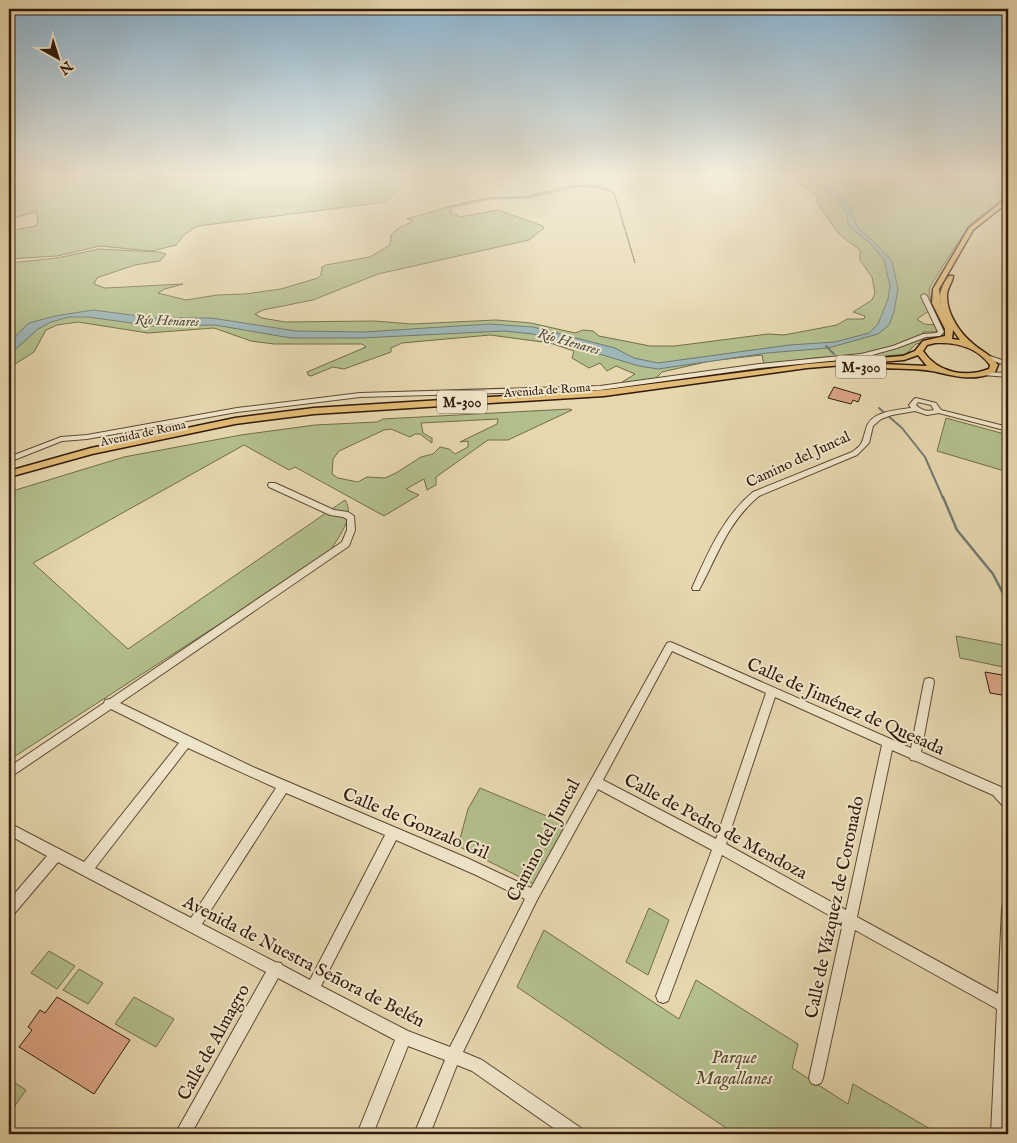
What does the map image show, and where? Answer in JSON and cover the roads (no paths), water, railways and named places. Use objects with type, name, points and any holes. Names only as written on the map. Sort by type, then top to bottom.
[{"type":"main road","points":[[945,341],[949,337],[949,329],[936,303],[936,289],[972,228]]},
{"type":"main road","points":[[970,346],[955,329],[945,306],[944,288],[980,228]]},
{"type":"main road","name":"M-300","points":[[985,374],[965,376],[942,371],[926,361],[919,351],[926,343],[945,341],[970,346],[990,358]]},
{"type":"main road","name":"Avenida de Roma","points":[[9,474],[91,451],[235,421],[324,410],[604,393],[807,366],[904,358],[919,351]]},
{"type":"main road","points":[[985,374],[992,370],[994,364],[990,358]]},
{"type":"main road","name":"Avenida de Roma","points":[[9,480],[94,456],[173,438],[312,417],[607,398],[839,368],[903,367],[942,371]]},
{"type":"street","points":[[9,460],[61,439],[86,437],[299,401],[360,395],[600,388],[760,366],[861,356],[895,347],[925,335],[938,335],[941,332],[924,296]]},
{"type":"street","name":"M-300","points":[[990,358],[1008,364]]},
{"type":"street","name":"M-300","points":[[985,374],[1008,375]]},
{"type":"street","points":[[938,411],[934,404],[922,400],[912,402],[915,409],[928,413],[938,411],[1008,429]]},
{"type":"street","name":"Camino del Juncal","points":[[696,588],[731,518],[742,504],[756,494],[852,455],[863,448],[868,440],[869,427],[874,422],[887,414],[915,409]]},
{"type":"street","points":[[9,773],[346,544],[351,530],[351,518],[345,514],[332,513],[272,484]]},
{"type":"street","name":"Camino del Juncal","points":[[422,1134],[449,1072],[454,1055],[533,896],[670,646]]},
{"type":"street","name":"Calle de Jiménez de Quesada","points":[[670,646],[997,791],[1007,801]]},
{"type":"street","points":[[915,756],[929,682]]},
{"type":"street","points":[[662,996],[719,847],[772,692]]},
{"type":"street","points":[[86,869],[187,741],[109,704]]},
{"type":"street","name":"Calle de Gonzalo Gil","points":[[187,741],[284,786],[493,874],[533,896]]},
{"type":"street","name":"Calle de Vázquez de Coronado","points":[[816,1078],[888,744]]},
{"type":"street","name":"Calle de Pedro de Mendoza","points":[[595,782],[719,847],[1003,1005]]},
{"type":"street","points":[[194,925],[284,786]]},
{"type":"street","name":"Avenida de Nuestra Señora de Belén","points":[[9,829],[404,1037],[477,1065],[575,1134]]},
{"type":"street","points":[[313,988],[393,833]]},
{"type":"street","points":[[9,909],[57,854]]},
{"type":"street","points":[[999,1134],[1008,909]]},
{"type":"street","name":"Calle de Almagro","points":[[184,1134],[276,968]]},
{"type":"street","points":[[364,1134],[404,1037]]},
{"type":"water","name":"Río Henares","points":[[852,228],[859,228],[892,261],[898,289],[894,312],[889,325],[878,334],[828,348],[767,353],[658,369],[639,366],[533,334],[504,331],[361,338],[291,338],[215,325],[153,326],[88,317],[69,317],[51,322],[38,329],[9,355],[9,342],[29,323],[55,316],[93,310],[154,318],[211,318],[296,331],[364,332],[489,324],[533,327],[615,348],[634,358],[658,363],[789,345],[835,342],[869,333],[878,324],[888,299],[890,286],[884,260],[872,245]]},
{"type":"waterway","points":[[826,346],[834,354]]},
{"type":"waterway","points":[[879,408],[902,428],[925,457],[943,498]]},
{"type":"waterway","points":[[943,497],[957,530],[993,574],[1008,603]]},
{"type":"park label","name":"Parque Magallanes","points":[[734,1067]]}]
